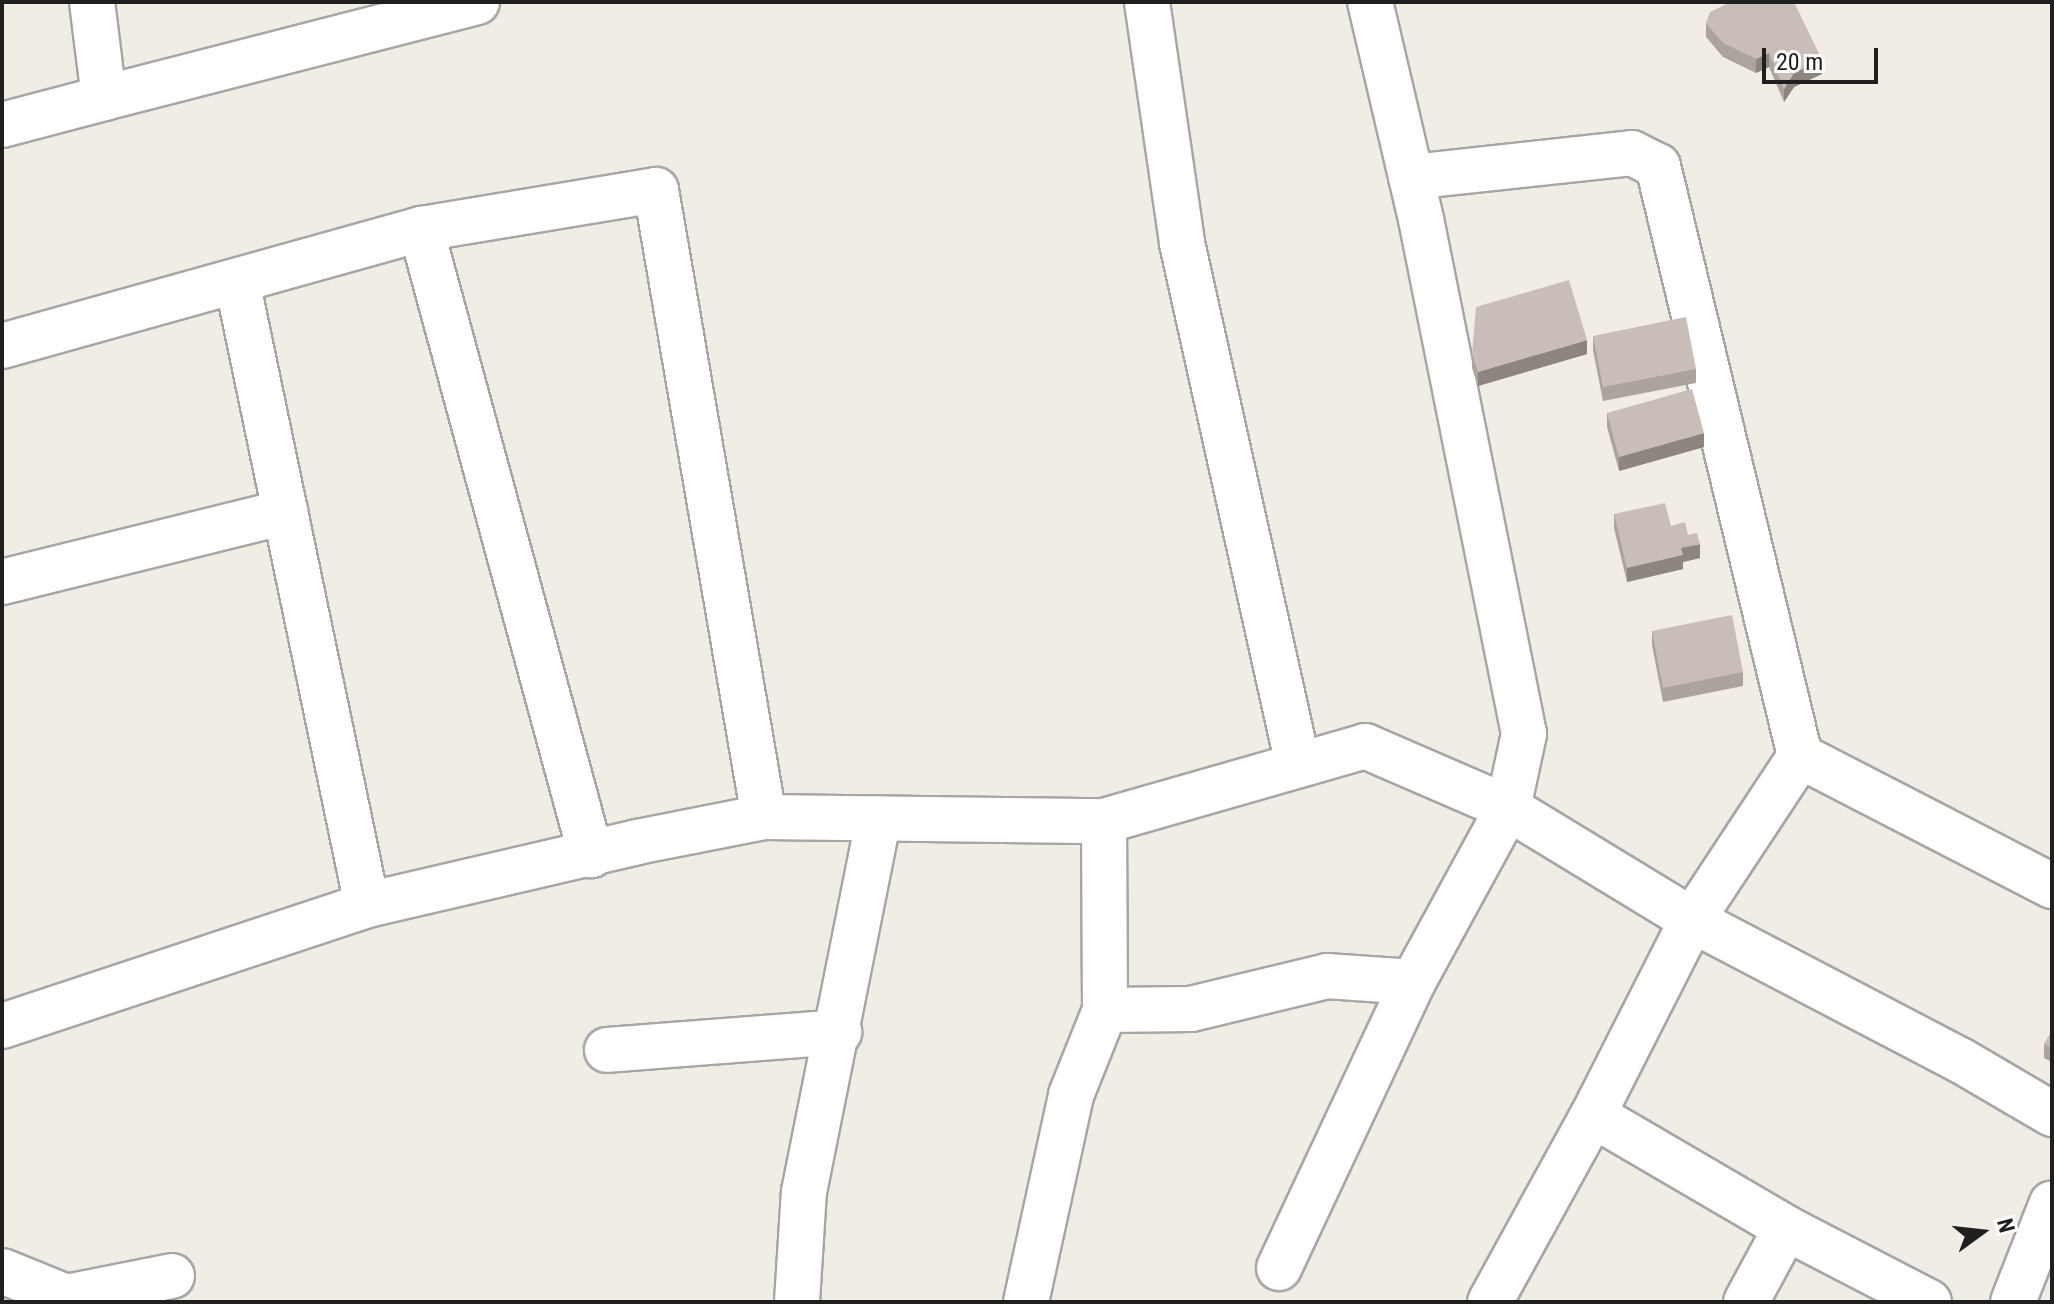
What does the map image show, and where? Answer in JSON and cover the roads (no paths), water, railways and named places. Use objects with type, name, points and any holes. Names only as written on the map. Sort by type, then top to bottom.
[{"type":"street","points":[[92,2],[104,98]]},
{"type":"street","points":[[2,125],[477,2]]},
{"type":"street","points":[[1147,2],[1182,243],[1298,765]]},
{"type":"street","points":[[1279,1268],[1413,982],[1508,808],[1524,734],[1411,177],[1370,2]]},
{"type":"street","points":[[1411,177],[1632,153],[1658,166],[1800,756],[1692,920],[1593,1115],[1490,1302]]},
{"type":"street","points":[[2,346],[421,229],[656,190],[764,817]]},
{"type":"street","points":[[421,229],[591,855]]},
{"type":"street","points":[[237,281],[367,905]]},
{"type":"street","points":[[2,582],[285,512]]},
{"type":"street","points":[[2,1026],[367,905],[764,817],[1104,821],[1365,746],[1508,808],[1692,920],[1960,1060],[2052,1114]]},
{"type":"street","points":[[1800,756],[2052,886]]},
{"type":"street","points":[[797,1302],[804,1192],[839,1032],[879,818]]},
{"type":"street","points":[[1026,1302],[1071,1095],[1105,1010],[1104,821]]},
{"type":"street","points":[[1105,1010],[1191,1009],[1327,976],[1413,982]]},
{"type":"street","points":[[607,1050],[839,1032]]},
{"type":"street","points":[[1593,1115],[1786,1228],[1929,1302]]},
{"type":"street","points":[[2013,1302],[2052,1203]]},
{"type":"street","points":[[1746,1302],[1786,1228]]},
{"type":"street","points":[[2,1271],[66,1297],[172,1276]]}]
